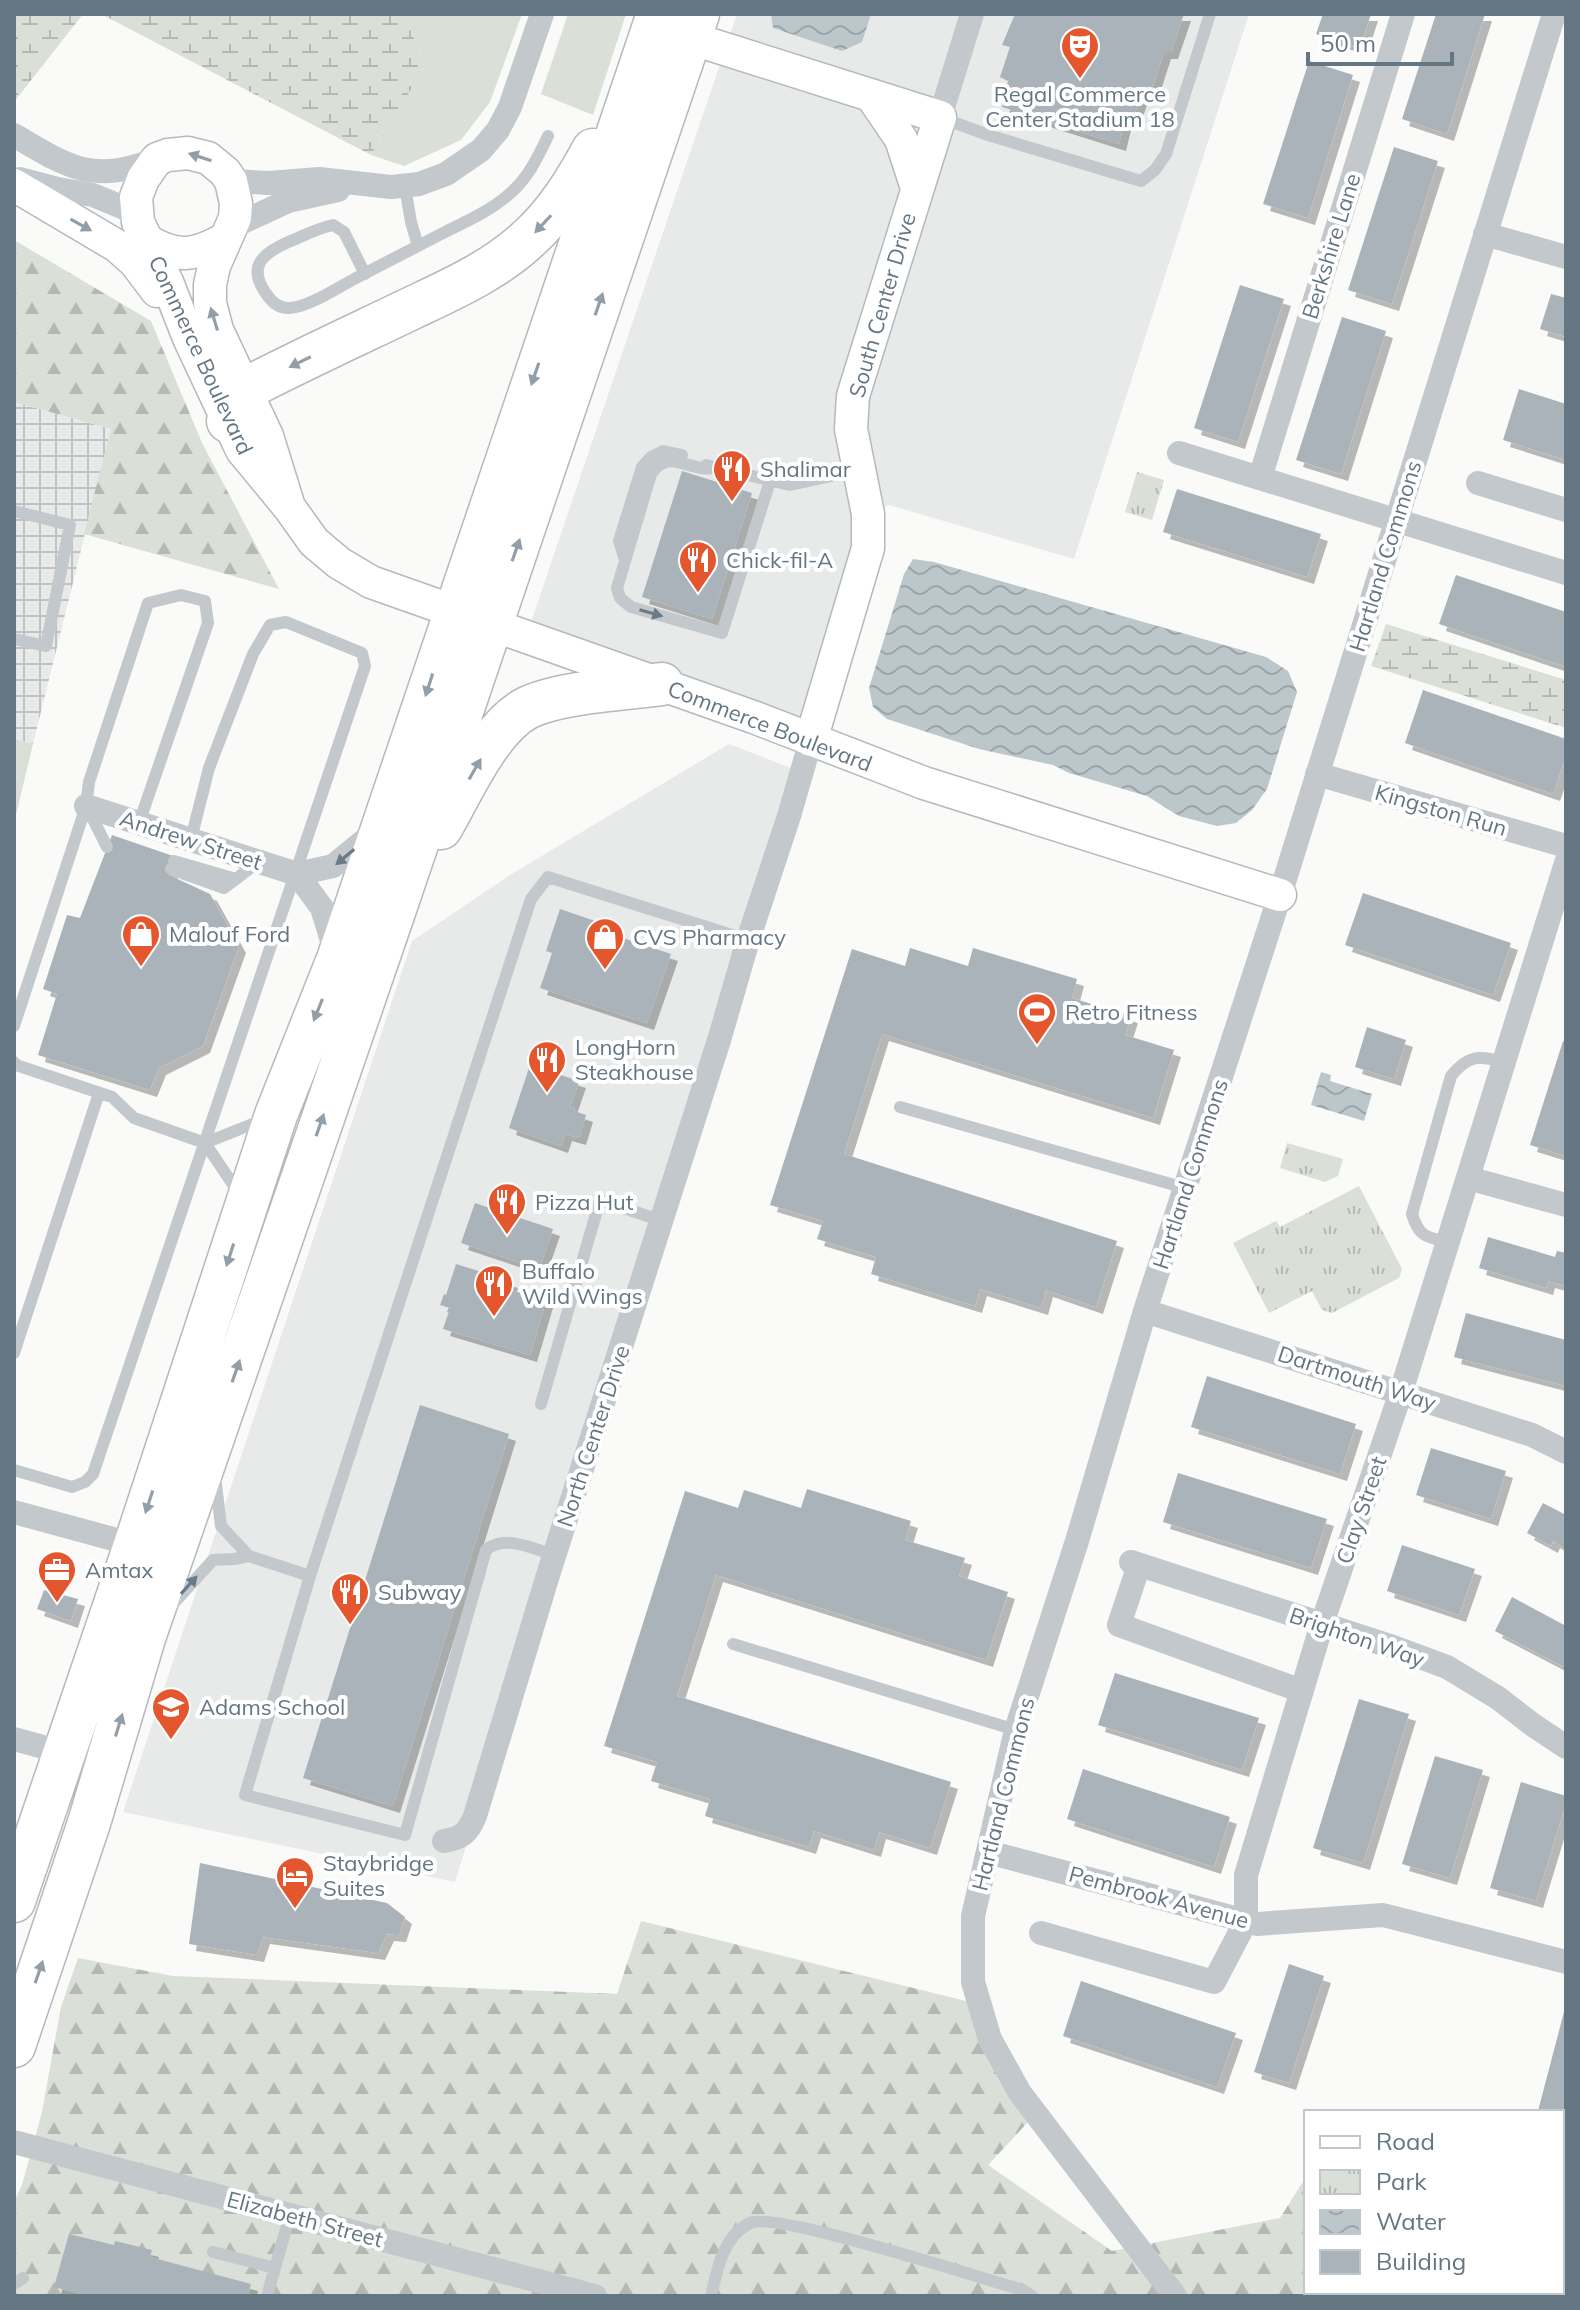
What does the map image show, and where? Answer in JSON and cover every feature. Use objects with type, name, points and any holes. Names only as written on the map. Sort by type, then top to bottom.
[{"type":"highway","points":[[237,405],[463,283],[514,251],[542,226],[565,198],[642,62],[682,22]]},
{"type":"highway","points":[[17,1881],[65,1753],[276,1115],[338,959],[385,824],[472,618],[682,22]]},
{"type":"highway","points":[[14,2046],[89,1823],[144,1638],[395,909],[472,618],[642,62]]},
{"type":"highway","points":[[395,909],[483,755],[518,714],[557,698],[662,684]]},
{"type":"street","points":[[231,181],[269,183],[319,179],[405,187],[446,174],[470,159],[498,130],[510,107],[542,14]]},
{"type":"street","name":"South Center Drive","points":[[811,740],[868,548],[868,514],[851,429],[853,396],[972,14]]},
{"type":"street","name":"Berkshire Lane","points":[[1260,478],[1403,14]]},
{"type":"street","name":"Hartland Commons","points":[[1175,2296],[1020,2093],[990,2039],[973,1982],[973,1916],[1016,1730],[1554,14]]},
{"type":"street","points":[[682,22],[871,95],[940,117]]},
{"type":"street","points":[[871,95],[901,139],[917,188]]},
{"type":"street","points":[[14,135],[58,162],[83,170],[110,172],[179,153],[198,154],[216,164],[231,181],[236,210],[228,233]]},
{"type":"street","points":[[141,226],[138,190],[157,159]]},
{"type":"street","points":[[14,177],[41,186],[93,195],[141,226],[167,251],[186,254],[204,250],[275,206],[301,197],[373,186]]},
{"type":"street","points":[[14,185],[117,246],[153,284],[189,338]]},
{"type":"street","name":"Commerce Boulevard","points":[[141,226],[189,338],[237,405],[267,436],[289,507],[314,542],[339,563],[371,582],[662,684],[924,783],[1280,895]]},
{"type":"street","name":"Commerce Boulevard","points":[[228,233],[211,275],[210,303],[237,405]]},
{"type":"street","points":[[1485,234],[1566,257]]},
{"type":"street","points":[[1179,453],[1566,573]]},
{"type":"street","points":[[1478,483],[1566,510]]},
{"type":"street","name":"North Center Drive","points":[[444,1841],[461,1838],[475,1816],[811,740]]},
{"type":"street","name":"Kingston Run","points":[[1317,774],[1566,846]]},
{"type":"street","name":"Andrew Street","points":[[86,806],[297,874]]},
{"type":"street","points":[[338,959],[322,908],[297,874],[333,866],[385,824]]},
{"type":"street","name":"Clay Street","points":[[1041,1933],[1214,1982],[1246,1921],[1246,1875],[1322,1624],[1401,1392],[1566,863]]},
{"type":"street","points":[[1468,1178],[1566,1205]]},
{"type":"street","name":"Dartmouth Way","points":[[1145,1311],[1532,1435],[1566,1452]]},
{"type":"street","points":[[14,1512],[135,1545]]},
{"type":"street","name":"Brighton Way","points":[[1302,1691],[1119,1625],[1135,1563],[1447,1667],[1498,1698],[1566,1747]]},
{"type":"street","points":[[14,1739],[65,1753]]},
{"type":"street","name":"Pembrook Avenue","points":[[988,1852],[1257,1924],[1383,1915],[1566,1962]]},
{"type":"street","name":"Elizabeth Street","points":[[14,2142],[595,2296]]},
{"type":"lane","points":[[940,117],[988,135],[1141,181],[1155,170],[1166,154],[1210,14]]},
{"type":"lane","points":[[365,274],[344,232],[333,225],[274,248],[263,256],[257,270],[261,287],[272,303],[288,308],[303,305],[365,274],[472,219],[507,197],[532,170],[548,136]]},
{"type":"lane","points":[[405,187],[418,246]]},
{"type":"lane","points":[[770,481],[722,633],[631,607],[620,598],[617,588],[625,560],[619,541],[642,467],[651,457],[663,451],[678,454],[713,468],[790,485],[859,470]]},
{"type":"lane","points":[[14,511],[70,525],[46,646],[14,639]]},
{"type":"lane","points":[[14,1026],[148,603],[181,595],[205,601],[208,623],[139,823]]},
{"type":"lane","points":[[14,1470],[72,1487],[85,1482],[93,1474],[297,874],[365,666],[362,653],[286,622],[270,625],[253,654],[209,768],[191,839]]},
{"type":"lane","points":[[86,806],[109,844]]},
{"type":"lane","points":[[173,865],[236,879],[258,862]]},
{"type":"lane","points":[[554,1555],[505,1541],[486,1550],[405,1835],[245,1795],[310,1576],[531,899],[548,877],[748,940]]},
{"type":"lane","points":[[1448,1242],[1424,1236],[1416,1227],[1412,1214],[1451,1076],[1460,1064],[1471,1058],[1487,1057],[1504,1062]]},
{"type":"lane","points":[[14,1062],[112,1097],[134,1118],[205,1143],[247,1205]]},
{"type":"lane","points":[[14,1353],[99,1093]]},
{"type":"lane","points":[[900,1107],[1185,1188]]},
{"type":"lane","points":[[205,1143],[276,1115]]},
{"type":"lane","points":[[541,1404],[600,1200],[662,1221]]},
{"type":"lane","points":[[211,1445],[221,1526],[249,1556],[310,1576]]},
{"type":"lane","points":[[144,1638],[213,1560],[249,1556]]},
{"type":"lane","points":[[733,1644],[1016,1730]]},
{"type":"lane","points":[[267,2296],[290,2215]]},
{"type":"lane","points":[[711,2296],[725,2247],[740,2229],[754,2221],[778,2222],[851,2240],[1023,2290],[1032,2296]]},
{"type":"lane","points":[[213,2252],[275,2268]]},
{"type":"shaded area","points":[[737,14],[1249,14],[1074,559],[889,505],[868,514],[811,740],[526,637]]},
{"type":"shaded area","points":[[14,402],[111,429],[33,744],[14,739]]},
{"type":"shaded area","points":[[729,744],[801,772],[455,1882],[123,1812],[412,941],[510,875]]},
{"type":"green space","points":[[14,14],[83,14],[14,102]]},
{"type":"green space","points":[[101,14],[403,14],[426,65],[371,155]]},
{"type":"green space","points":[[403,14],[522,14],[490,102],[461,140],[404,166],[371,155],[426,65]]},
{"type":"green space","points":[[568,14],[626,14],[593,115],[541,94]]},
{"type":"green space","points":[[14,240],[151,321],[202,443],[279,589],[84,534],[111,429],[14,402]]},
{"type":"green space","points":[[1137,472],[1164,480],[1152,520],[1125,512]]},
{"type":"green space","points":[[1386,624],[1566,680],[1566,728],[1371,666]]},
{"type":"green space","points":[[14,739],[33,744],[14,823]]},
{"type":"green space","points":[[1287,1143],[1343,1159],[1338,1176],[1325,1182],[1280,1168]]},
{"type":"green space","points":[[1359,1186],[1402,1269],[1399,1278],[1332,1313],[1322,1310],[1312,1291],[1269,1313],[1233,1243],[1276,1221],[1280,1227]]},
{"type":"green space","points":[[641,1921],[970,2002],[1030,2120],[988,2165],[1112,2251],[1280,2218],[1302,2183],[1304,2294],[1564,2294],[1564,2240],[1566,2296],[14,2296],[14,2202],[22,2185],[42,2112],[61,2007],[78,1958],[173,1976],[617,1994]]},
{"type":"water","points":[[771,14],[871,14],[862,42],[842,51],[773,28]]},
{"type":"water","points":[[913,559],[934,562],[1266,657],[1288,671],[1297,692],[1267,789],[1252,810],[1236,823],[1217,826],[1179,816],[1147,796],[1069,773],[1053,765],[979,749],[887,719],[873,707],[869,688],[904,574]]},
{"type":"water","points":[[1321,1072],[1331,1075],[1330,1081],[1372,1094],[1364,1121],[1311,1105]]},
{"type":"building","name":"Regal Commerce Center Stadium 18","points":[[1015,14],[1184,14],[1171,52],[1164,52],[1152,89],[1144,86],[1134,116],[1126,115],[1119,144],[1002,107],[1010,82],[1000,77],[1010,47],[1002,45]]},
{"type":"building","points":[[1323,14],[1371,14],[1360,48],[1316,34]]},
{"type":"building","points":[[1436,14],[1485,14],[1447,134],[1402,119]]},
{"type":"building","points":[[1309,61],[1353,75],[1308,218],[1263,204]]},
{"type":"building","points":[[1394,147],[1438,161],[1392,304],[1348,290]]},
{"type":"building","points":[[1240,285],[1284,299],[1238,442],[1194,428]]},
{"type":"building","points":[[1551,294],[1566,298],[1566,337],[1540,329]]},
{"type":"building","points":[[1342,317],[1386,331],[1341,474],[1296,460]]},
{"type":"building","points":[[1519,389],[1566,404],[1566,460],[1503,440]]},
{"type":"building","points":[[682,471],[752,493],[712,619],[642,597]]},
{"type":"building","points":[[1177,489],[1321,534],[1307,577],[1163,532]]},
{"type":"building","points":[[1456,575],[1566,612],[1566,667],[1439,624]]},
{"type":"building","points":[[1423,690],[1566,739],[1566,756],[1553,794],[1405,743]]},
{"type":"building","name":"Malouf Ford","points":[[112,835],[176,857],[169,875],[210,894],[239,946],[203,1046],[159,1068],[150,1090],[38,1055],[57,994],[43,989],[67,915],[80,918]]},
{"type":"building","points":[[1363,893],[1511,943],[1493,995],[1345,945]]},
{"type":"building","name":"CVS Pharmacy","points":[[560,909],[604,924],[602,931],[671,954],[647,1023],[540,988],[552,953],[546,951]]},
{"type":"building","points":[[910,948],[968,966],[973,948],[1077,979],[1072,998],[1131,1016],[1125,1035],[1174,1050],[1153,1118],[882,1034],[844,1154],[1117,1241],[1096,1307],[1046,1290],[1041,1308],[980,1289],[975,1306],[871,1274],[876,1257],[817,1239],[823,1221],[770,1205],[852,949],[905,966]]},
{"type":"building","points":[[1367,1027],[1406,1040],[1394,1079],[1355,1067]]},
{"type":"building","points":[[1563,1041],[1566,1042],[1566,1156],[1530,1145]]},
{"type":"building","name":"LongHorn Steakhouse","points":[[530,1065],[579,1081],[570,1107],[586,1115],[579,1138],[565,1134],[561,1146],[509,1128]]},
{"type":"building","name":"Pizza Hut","points":[[475,1203],[553,1229],[539,1269],[461,1243]]},
{"type":"building","points":[[1488,1237],[1555,1257],[1557,1251],[1566,1253],[1566,1286],[1548,1281],[1546,1288],[1479,1268]]},
{"type":"building","name":"Buffalo Wild Wings","points":[[456,1264],[511,1281],[508,1289],[546,1301],[530,1355],[443,1329],[450,1308],[440,1305]]},
{"type":"building","points":[[1466,1313],[1566,1340],[1566,1386],[1454,1357]]},
{"type":"building","points":[[1207,1376],[1356,1424],[1340,1474],[1191,1427]]},
{"type":"building","points":[[420,1405],[509,1434],[393,1806],[303,1778]]},
{"type":"building","points":[[1431,1448],[1506,1471],[1491,1519],[1416,1495]]},
{"type":"building","points":[[1178,1473],[1327,1519],[1311,1568],[1163,1522]]},
{"type":"building","points":[[807,1489],[911,1521],[905,1540],[965,1558],[959,1576],[1008,1592],[986,1660],[716,1575],[677,1696],[951,1782],[930,1848],[879,1832],[874,1850],[814,1831],[809,1847],[705,1816],[710,1799],[651,1781],[657,1762],[604,1746],[685,1491],[738,1508],[744,1490],[801,1508]]},
{"type":"building","points":[[1543,1503],[1566,1515],[1566,1549],[1553,1541],[1551,1546],[1527,1533]]},
{"type":"building","points":[[1402,1545],[1475,1569],[1459,1615],[1387,1591]]},
{"type":"building","name":"Amtax","points":[[44,1590],[78,1599],[71,1621],[37,1609]]},
{"type":"building","points":[[1512,1597],[1566,1626],[1566,1668],[1495,1631]]},
{"type":"building","points":[[1115,1673],[1259,1718],[1242,1770],[1098,1725]]},
{"type":"building","points":[[1359,1699],[1409,1714],[1363,1863],[1313,1848]]},
{"type":"building","points":[[1435,1756],[1483,1770],[1450,1878],[1402,1864]]},
{"type":"building","points":[[1083,1769],[1230,1817],[1214,1867],[1067,1819]]},
{"type":"building","points":[[1521,1782],[1566,1796],[1536,1901],[1490,1888]]},
{"type":"building","name":"Staybridge Suites","points":[[200,1863],[387,1903],[405,1917],[399,1935],[387,1934],[378,1953],[263,1937],[257,1955],[189,1944]]},
{"type":"building","points":[[1289,1964],[1324,1976],[1289,2083],[1254,2072]]},
{"type":"building","points":[[1081,1981],[1236,2033],[1217,2087],[1063,2036]]},
{"type":"building","points":[[1566,2008],[1566,2118],[1564,2110],[1538,2110]]},
{"type":"building","points":[[69,2234],[152,2250],[150,2257],[251,2284],[248,2296],[88,2296],[54,2287]]},
{"type":"place","name":"Regal Commerce Center Stadium 18","points":[[1080,80]]},
{"type":"place","name":"Shalimar","points":[[732,503]]},
{"type":"place","name":"Chick-fil-A","points":[[698,594]]},
{"type":"place","name":"Malouf Ford","points":[[141,968]]},
{"type":"place","name":"CVS Pharmacy","points":[[605,971]]},
{"type":"place","name":"Retro Fitness","points":[[1037,1046]]},
{"type":"place","name":"LongHorn Steakhouse","points":[[547,1094]]},
{"type":"place","name":"Pizza Hut","points":[[507,1236]]},
{"type":"place","name":"Buffalo Wild Wings","points":[[494,1318]]},
{"type":"place","name":"Amtax","points":[[57,1604]]},
{"type":"place","name":"Subway","points":[[350,1626]]},
{"type":"place","name":"Adams School","points":[[171,1741]]},
{"type":"place","name":"Staybridge Suites","points":[[295,1910]]}]
